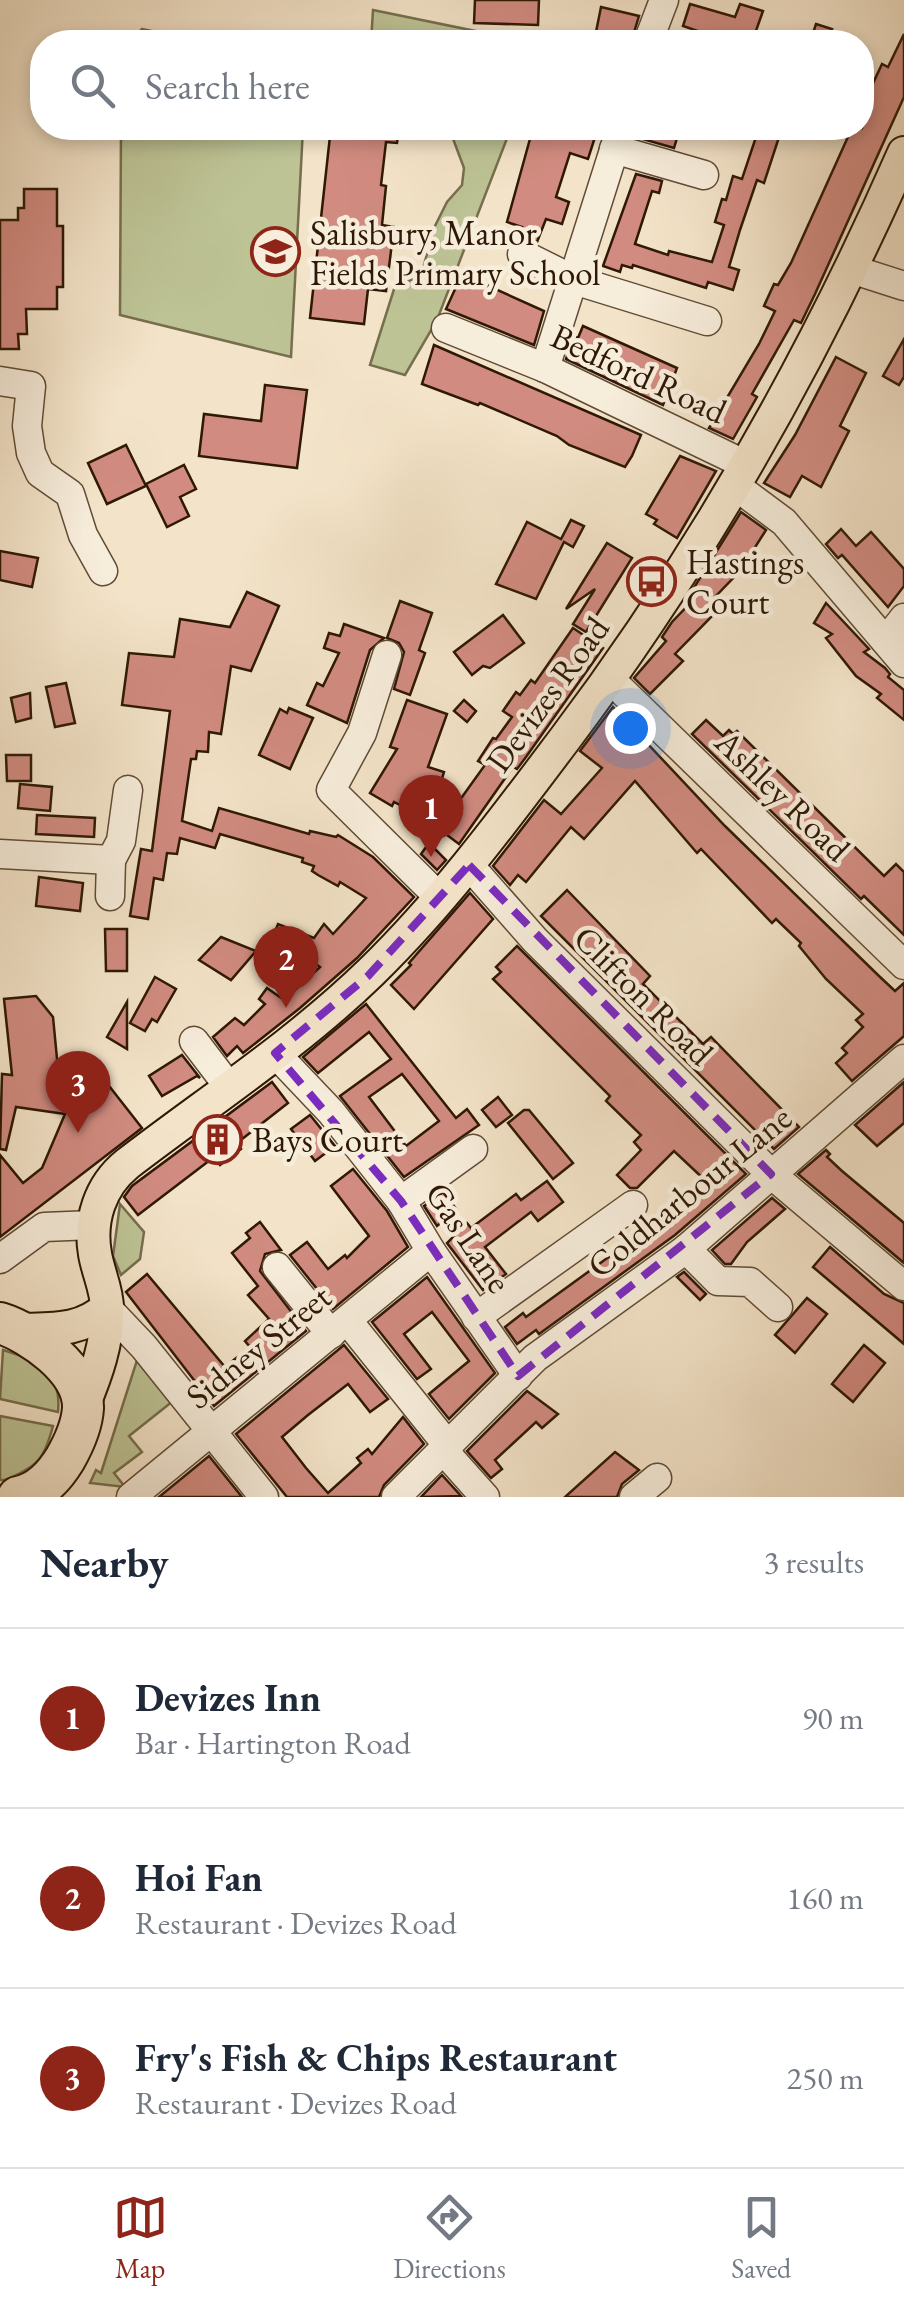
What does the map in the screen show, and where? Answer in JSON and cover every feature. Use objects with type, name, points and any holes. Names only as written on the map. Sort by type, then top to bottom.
[{"type":"highway","points":[[11,1326],[54,1354],[72,1376],[83,1406],[64,1497]]},
{"type":"highway","points":[[18,1497],[53,1478],[72,1446]]},
{"type":"main road","name":"Devizes Road","points":[[83,1406],[101,1356],[107,1308],[95,1255],[94,1225],[104,1190],[114,1175],[274,1054],[368,976],[468,864],[610,678],[739,474],[812,347],[904,153]]},
{"type":"main road","points":[[11,1326],[76,1327],[107,1308]]},
{"type":"street","points":[[658,30],[664,0]]},
{"type":"street","points":[[546,368],[617,140]]},
{"type":"street","points":[[623,140],[704,176]]},
{"type":"street","points":[[522,254],[574,280],[707,321]]},
{"type":"street","points":[[851,269],[904,286]]},
{"type":"street","name":"Bedford Road","points":[[446,328],[546,368],[739,474],[895,652]]},
{"type":"street","points":[[0,381],[31,386],[31,454],[40,473],[70,494],[83,536],[104,571]]},
{"type":"street","points":[[895,652],[904,618]]},
{"type":"street","points":[[387,655],[362,734],[332,790],[440,898]]},
{"type":"street","name":"Ashley Road","points":[[610,678],[904,965]]},
{"type":"street","points":[[110,896],[111,860],[121,841],[128,790]]},
{"type":"street","points":[[0,854],[111,860]]},
{"type":"street","name":"Clifton Road","points":[[468,864],[536,940],[771,1174],[904,1286]]},
{"type":"street","points":[[194,1042],[229,1087]]},
{"type":"street","name":"Gas Lane","points":[[274,1054],[331,1112],[400,1200],[518,1376]]},
{"type":"street","name":"Coldharbour Lane","points":[[396,1497],[535,1358],[686,1249],[904,1059]]},
{"type":"street","points":[[400,1200],[473,1149]]},
{"type":"street","points":[[476,1317],[633,1204]]},
{"type":"street","points":[[0,1259],[44,1227],[94,1225]]},
{"type":"street","points":[[686,1249],[718,1281],[750,1282],[778,1307]]},
{"type":"street","name":"Sidney Street","points":[[131,1497],[431,1251]]},
{"type":"street","points":[[277,1267],[340,1328],[485,1497]]},
{"type":"street","points":[[107,1308],[264,1497]]},
{"type":"street","points":[[101,1356],[127,1346],[144,1348]]},
{"type":"street","points":[[634,1497],[657,1478]]},
{"type":"highlighted area","points":[[469,865],[771,1174],[518,1376],[401,1201],[275,1053],[368,976]]},
{"type":"green space","points":[[373,10],[470,30],[372,30]]},
{"type":"green space","points":[[121,140],[302,140],[291,357],[120,315]]},
{"type":"green space","points":[[454,140],[506,140],[437,320],[405,375],[370,365],[395,286],[421,276],[434,228],[447,202],[462,185],[464,168]]},
{"type":"green space","points":[[120,1204],[144,1232],[140,1259],[121,1275],[113,1256]]},
{"type":"green space","points":[[3,1350],[45,1369],[56,1386],[58,1412],[0,1399]]},
{"type":"green space","points":[[138,1357],[173,1401],[129,1436],[142,1452],[114,1473],[125,1487],[90,1483],[96,1470],[101,1473]]},
{"type":"green space","points":[[0,1416],[53,1426],[38,1461],[5,1480],[0,1480]]},
{"type":"building","points":[[475,0],[539,0],[538,25],[474,23]]},
{"type":"building","points":[[690,4],[735,17],[740,4],[763,11],[756,30],[695,30],[683,26]]},
{"type":"building","points":[[601,7],[639,16],[635,30],[596,30]]},
{"type":"building","points":[[904,34],[904,97],[801,323],[794,320],[752,394],[757,397],[733,439],[709,428],[775,311],[764,306],[774,284],[778,285],[791,263],[847,140],[874,140],[874,81],[882,64],[888,67]]},
{"type":"building","points":[[330,140],[397,140],[386,142],[381,185],[386,186],[382,225],[394,227],[386,291],[368,289],[364,324],[310,318]]},
{"type":"building","points":[[530,140],[594,140],[588,159],[570,153],[556,197],[569,202],[562,224],[546,219],[537,242],[518,237],[522,227],[507,222]]},
{"type":"building","points":[[646,140],[676,140],[674,148]]},
{"type":"building","points":[[755,140],[778,140],[764,183],[757,180],[740,230],[729,267],[739,270],[733,290],[708,282],[706,288],[633,265],[622,265],[620,272],[603,266],[636,174],[662,181],[659,193],[652,191],[635,244],[668,255],[669,251],[712,262],[724,225],[715,222],[722,199],[726,200],[733,176],[742,179]]},
{"type":"building","points":[[24,189],[57,189],[57,226],[63,226],[63,287],[57,287],[57,309],[26,309],[27,334],[18,334],[19,349],[0,349],[0,220],[18,220],[18,208],[24,208]]},
{"type":"building","points":[[462,274],[544,311],[534,345],[446,309]]},
{"type":"building","points":[[583,326],[677,368],[663,405],[566,359],[574,336],[578,338]]},
{"type":"building","points":[[904,339],[904,377],[899,385],[883,376]]},
{"type":"building","points":[[434,345],[641,435],[632,456],[625,467],[480,403],[422,384]]},
{"type":"building","points":[[836,357],[866,373],[840,426],[849,431],[821,487],[802,476],[790,497],[764,483],[795,435]]},
{"type":"building","points":[[265,385],[307,390],[297,468],[199,456],[204,414],[261,421]]},
{"type":"building","points":[[126,445],[146,486],[107,504],[88,463]]},
{"type":"building","points":[[680,456],[716,471],[677,538],[654,524],[657,520],[646,514]]},
{"type":"building","points":[[184,465],[196,489],[180,497],[189,516],[167,527],[146,484]]},
{"type":"building","points":[[741,512],[766,530],[740,571],[715,597],[718,600],[706,613],[711,617],[675,654],[683,661],[650,694],[634,678],[666,641],[662,637],[672,622],[695,598],[690,594]]},
{"type":"building","points":[[571,520],[584,526],[573,547],[564,542],[536,599],[496,584],[527,522],[561,539]]},
{"type":"building","points":[[841,529],[856,546],[871,532],[904,569],[904,586],[888,607],[842,555],[838,558],[826,544]]},
{"type":"building","points":[[607,543],[632,558],[586,632],[573,624],[595,589],[566,609]]},
{"type":"building","points":[[0,551],[38,558],[32,587],[0,580]]},
{"type":"building","points":[[247,592],[279,606],[251,671],[231,666],[221,734],[209,732],[208,752],[197,751],[196,759],[191,759],[182,821],[212,831],[219,808],[309,834],[310,831],[338,835],[373,857],[414,897],[357,958],[300,1008],[243,1053],[237,1046],[227,1056],[213,1037],[235,1018],[244,1025],[265,1004],[259,999],[267,988],[284,1000],[320,967],[295,948],[272,939],[278,924],[314,938],[324,924],[333,934],[366,898],[340,882],[338,886],[318,875],[312,871],[314,866],[302,862],[303,858],[220,834],[215,848],[180,838],[177,854],[167,853],[163,880],[154,878],[148,919],[130,916],[141,849],[152,851],[170,711],[122,705],[129,653],[174,657],[180,619],[230,627]]},
{"type":"building","points":[[400,601],[432,613],[419,650],[425,653],[410,695],[394,689],[404,652],[399,643],[387,638]]},
{"type":"building","points":[[826,603],[869,649],[864,652],[904,690],[904,720],[877,698],[881,694],[856,676],[826,638],[832,634],[814,623]]},
{"type":"building","points":[[503,615],[524,643],[490,668],[483,666],[472,675],[454,652]]},
{"type":"building","points":[[344,624],[384,638],[370,650],[347,723],[307,705],[317,683],[323,686],[339,653],[324,648],[329,633],[340,636]]},
{"type":"building","points":[[573,628],[603,648],[459,844],[439,829],[485,765],[478,761],[512,717],[503,711],[516,692],[520,695],[531,680],[535,683]]},
{"type":"building","points":[[66,683],[75,723],[55,727],[46,687]]},
{"type":"building","points":[[30,693],[31,718],[16,722],[11,698]]},
{"type":"building","points":[[407,700],[447,714],[428,767],[444,772],[429,820],[370,793],[397,749],[390,747]]},
{"type":"building","points":[[464,700],[476,711],[467,722],[454,711]]},
{"type":"building","points":[[613,707],[725,826],[879,976],[895,991],[904,983],[904,1036],[852,1081],[836,1063],[847,1053],[842,1048],[863,1027],[856,1020],[863,1014],[826,979],[799,946],[801,943],[776,919],[772,923],[701,849],[697,853],[635,781],[584,839],[571,827],[526,882],[518,875],[510,885],[493,866],[544,800],[561,814],[602,768],[580,751]]},
{"type":"building","points":[[289,708],[313,718],[290,769],[259,755],[280,709],[287,713]]},
{"type":"building","points":[[706,720],[723,736],[729,730],[733,734],[737,731],[884,876],[896,864],[904,872],[904,935],[864,896],[861,899],[692,734]]},
{"type":"building","points":[[6,755],[31,755],[31,781],[7,781]]},
{"type":"building","points":[[20,784],[52,787],[50,811],[18,808]]},
{"type":"building","points":[[37,815],[95,818],[94,837],[36,834]]},
{"type":"building","points":[[429,843],[446,860],[437,870],[421,854]]},
{"type":"building","points":[[39,877],[83,883],[80,911],[36,906]]},
{"type":"building","points":[[567,890],[650,976],[643,984],[703,1044],[711,1037],[799,1127],[774,1149],[541,916]]},
{"type":"building","points":[[470,893],[493,919],[414,1009],[391,985]]},
{"type":"building","points":[[105,929],[127,929],[127,971],[106,971]]},
{"type":"building","points":[[221,937],[256,951],[231,980],[199,960]]},
{"type":"building","points":[[517,946],[746,1174],[675,1235],[539,1334],[536,1330],[517,1344],[505,1327],[523,1313],[526,1317],[628,1243],[626,1240],[649,1221],[657,1231],[708,1183],[674,1151],[637,1188],[630,1188],[617,1175],[641,1150],[634,1142],[641,1135],[606,1101],[610,1096],[493,979],[501,972],[496,967]]},
{"type":"building","points":[[155,977],[176,989],[157,1022],[152,1019],[145,1031],[130,1023]]},
{"type":"building","points":[[36,996],[53,1017],[58,1069],[90,1072],[95,1068],[142,1128],[0,1237],[0,1155],[23,1183],[42,1168],[65,1114],[16,1107],[6,1150],[0,1149],[2,1074],[12,1075],[4,999]]},
{"type":"building","points":[[127,1002],[127,1049],[107,1037]]},
{"type":"building","points":[[366,1004],[456,1118],[467,1109],[479,1125],[404,1177],[340,1096],[391,1059],[369,1032],[318,1073],[303,1057]],"holes":[[[402,1074],[439,1121],[406,1146],[369,1097]]]},
{"type":"building","points":[[182,1055],[200,1078],[197,1076],[162,1096],[149,1076]]},
{"type":"building","points":[[272,1082],[288,1103],[237,1143],[241,1149],[220,1165],[214,1157],[138,1215],[124,1197],[132,1186]]},
{"type":"building","points":[[904,1082],[904,1123],[877,1146],[855,1125]]},
{"type":"building","points":[[498,1097],[512,1115],[496,1127],[482,1110]]},
{"type":"building","points":[[529,1110],[573,1163],[553,1179],[508,1123]]},
{"type":"building","points":[[310,1115],[335,1146],[315,1161],[291,1129]]},
{"type":"building","points":[[826,1150],[830,1154],[827,1157],[904,1223],[904,1263],[798,1174]]},
{"type":"building","points":[[353,1169],[387,1211],[408,1247],[333,1309],[290,1255],[307,1242],[328,1269],[345,1255],[347,1258],[369,1236],[331,1186]]},
{"type":"building","points":[[547,1181],[563,1202],[538,1221],[531,1212],[485,1247],[506,1274],[483,1290],[447,1243],[467,1223],[471,1228],[516,1194],[521,1200]]},
{"type":"building","points":[[443,1192],[457,1210],[437,1226],[424,1206]]},
{"type":"building","points":[[772,1198],[785,1209],[747,1242],[731,1264],[725,1264],[712,1250]]},
{"type":"building","points":[[260,1222],[281,1250],[265,1254],[260,1271],[306,1331],[214,1406],[126,1292],[147,1274],[225,1367],[250,1347],[245,1341],[269,1319],[248,1295],[258,1286],[232,1253],[250,1238],[246,1233]]},
{"type":"building","points":[[830,1247],[884,1294],[904,1303],[904,1344],[813,1267]]},
{"type":"building","points":[[684,1272],[706,1294],[700,1300],[677,1277]]},
{"type":"building","points":[[427,1277],[495,1373],[449,1419],[429,1394],[469,1361],[432,1312],[404,1334],[431,1369],[417,1379],[372,1322]]},
{"type":"building","points":[[807,1298],[827,1314],[795,1353],[775,1335]]},
{"type":"building","points":[[344,1345],[388,1399],[370,1412],[348,1384],[308,1415],[282,1437],[306,1468],[328,1493],[361,1463],[357,1458],[368,1449],[372,1454],[403,1417],[424,1444],[384,1485],[379,1497],[287,1497],[236,1434]]},
{"type":"building","points":[[864,1345],[885,1363],[853,1402],[832,1384]]},
{"type":"building","points":[[527,1391],[558,1414],[542,1428],[536,1422],[495,1460],[502,1469],[491,1478],[467,1451]]},
{"type":"building","points":[[615,1452],[639,1470],[622,1484],[617,1497],[565,1497]]},
{"type":"building","points":[[209,1456],[242,1497],[159,1497]]},
{"type":"building","points":[[442,1475],[461,1496],[421,1497]]},
{"type":"place","name":"Salisbury, Manor Fields Primary School","points":[[275,252]]},
{"type":"place","name":"Hastings Court","points":[[651,581]]},
{"type":"place","name":"Devizes Inn","points":[[431,857]]},
{"type":"place","name":"Hoi Fan","points":[[286,1008]]},
{"type":"place","name":"Fry's Fish & Chips Restaurant","points":[[78,1133]]},
{"type":"place","name":"Bays Court","points":[[217,1139]]}]
